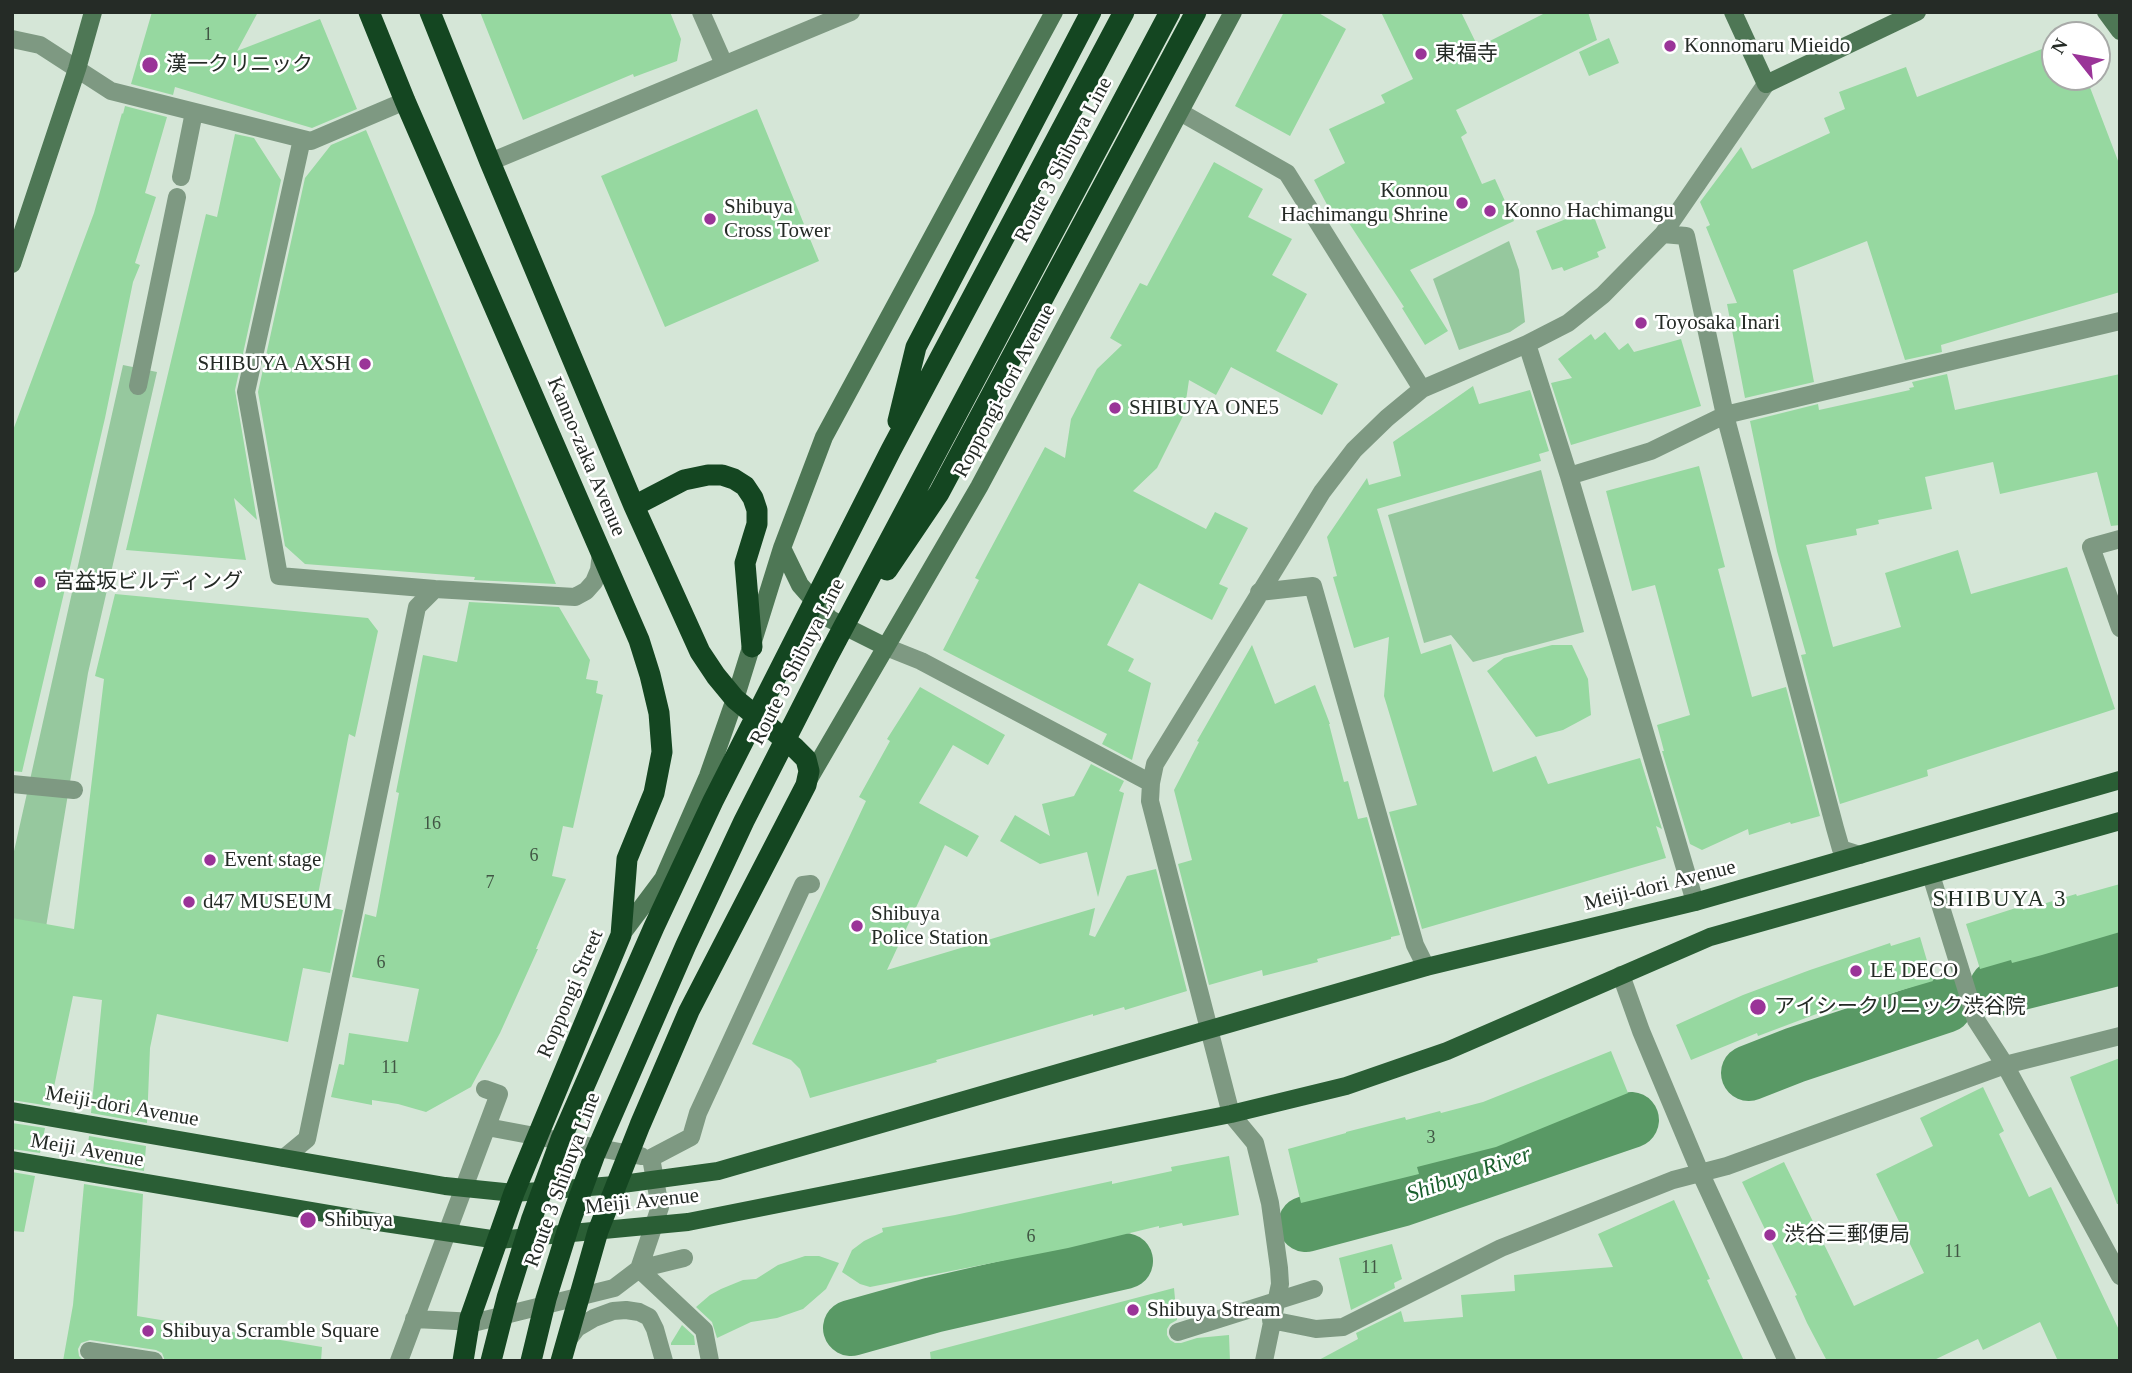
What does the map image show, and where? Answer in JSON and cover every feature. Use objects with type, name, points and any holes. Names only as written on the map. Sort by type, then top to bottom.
[{"type":"highway","name":"Kanno-zaka Avenue","points":[[369,12],[405,102],[639,640],[650,675],[659,713],[662,752],[654,793],[627,859],[621,935]]},
{"type":"highway","name":"Kanno-zaka Avenue","points":[[430,12],[634,506],[700,652],[735,699],[806,760],[806,785]]},
{"type":"highway","points":[[891,450],[916,347],[1091,12]]},
{"type":"highway","name":"Route 3 Shibuya Line","points":[[494,1361],[507,1298],[532,1218],[562,1139],[603,1042],[713,801],[891,450],[1124,12]]},
{"type":"highway","name":"Route 3 Shibuya Line","points":[[531,1361],[546,1299],[595,1153],[686,945],[744,821],[827,658],[1170,12]]},
{"type":"highway","points":[[827,658],[939,494],[1196,12]]},
{"type":"highway","points":[[634,506],[684,480],[708,474],[722,475],[745,486],[757,510],[757,524],[746,562],[752,647]]},
{"type":"highway","points":[[563,1352],[598,1231],[689,1011],[806,785]]},
{"type":"highway","name":"Roppongi Street","points":[[463,1361],[470,1318],[514,1193],[621,935]]},
{"type":"highway","points":[[524,1361],[536,1310],[598,1231]]},
{"type":"highway","points":[[494,1361],[507,1315],[498,1240]]},
{"type":"main road","points":[[12,264],[93,12]]},
{"type":"main road","points":[[735,699],[782,548],[824,437],[1054,12]]},
{"type":"main road","name":"Roppongi-dori Avenue","points":[[806,785],[979,487],[1233,12]]},
{"type":"main road","points":[[1732,12],[1766,84],[1917,12]]},
{"type":"main road","points":[[2106,12],[2120,31]]},
{"type":"main road","points":[[782,548],[800,585],[830,619],[886,647]]},
{"type":"main road","name":"Roppongi Street","points":[[621,935],[663,879],[708,776],[735,699]]},
{"type":"main road","name":"Meiji-dori Avenue","points":[[1210,1031],[1426,967],[1695,902],[2120,780]]},
{"type":"main road","points":[[1231,1114],[1346,1086],[1447,1051],[1710,937],[2120,821]]},
{"type":"main road","name":"Meiji Avenue","points":[[284,1158],[445,1186],[514,1193],[615,1185],[718,1171],[1210,1031]]},
{"type":"main road","name":"Meiji-dori Avenue","points":[[12,1111],[284,1158]]},
{"type":"main road","name":"Meiji Avenue","points":[[12,1160],[498,1240],[688,1222],[1231,1114]]},
{"type":"street","points":[[701,12],[724,64]]},
{"type":"street","points":[[490,162],[851,12]]},
{"type":"street","points":[[12,39],[40,45],[111,91],[311,141],[405,102]]},
{"type":"street","points":[[1264,1361],[1280,1284],[1270,1203],[1255,1143],[1231,1114],[1150,801],[1150,783],[1155,764],[1322,492],[1354,450],[1422,389],[1527,344],[1568,323],[1603,295],[1662,234],[1766,84]]},
{"type":"street","points":[[181,177],[194,112]]},
{"type":"street","points":[[1180,113],[1287,173],[1422,389]]},
{"type":"street","points":[[302,139],[246,392],[279,576],[575,597],[586,591],[594,582],[601,553]]},
{"type":"street","points":[[138,386],[177,197]]},
{"type":"street","points":[[1662,234],[1686,236],[1725,415],[1835,828],[1841,849],[1860,855]]},
{"type":"street","points":[[1569,476],[1651,451],[1725,415],[2120,321]]},
{"type":"street","points":[[1527,344],[1569,476],[1695,902]]},
{"type":"street","points":[[2120,539],[2091,547],[2120,628]]},
{"type":"street","points":[[1259,592],[1313,586],[1415,945],[1426,967]]},
{"type":"street","points":[[284,1158],[307,1139],[417,607],[435,589]]},
{"type":"street","points":[[886,647],[921,661],[1150,783]]},
{"type":"street","points":[[12,784],[74,790]]},
{"type":"street","points":[[1931,875],[1976,1020],[2005,1065],[2120,1276]]},
{"type":"street","points":[[487,1127],[652,1158],[691,1137],[698,1113],[807,885]]},
{"type":"street","points":[[1621,975],[1700,1172],[1787,1361]]},
{"type":"street","points":[[1272,1320],[1316,1328],[1343,1327],[1501,1248],[1647,1190],[1753,1157],[2005,1065],[2120,1035]]},
{"type":"street","points":[[399,1361],[499,1094],[485,1089]]},
{"type":"street","points":[[639,1269],[660,1207],[652,1158]]},
{"type":"street","points":[[414,1319],[477,1322],[614,1288],[639,1269],[684,1258]]},
{"type":"street","points":[[639,1269],[704,1330],[710,1361]]},
{"type":"street","points":[[1178,1332],[1314,1289]]},
{"type":"street","points":[[563,1352],[577,1328],[613,1311],[626,1310],[639,1311],[649,1317],[663,1357]]},
{"type":"street","points":[[89,1352],[154,1361]]},
{"type":"green space","points":[[1509,241],[1519,270],[1525,322],[1510,332],[1459,350],[1433,279]]},
{"type":"green space","points":[[123,365],[157,372],[88,673],[26,1048],[12,1042],[12,860]]},
{"type":"green space","points":[[1541,470],[1584,632],[1473,662],[1451,635],[1424,643],[1388,515]]},
{"type":"building","points":[[152,12],[258,12],[237,51],[320,19],[357,109],[312,128],[175,87],[173,95],[131,84]]},
{"type":"building","points":[[480,12],[670,12],[681,39],[677,61],[634,77],[633,74],[523,120]]},
{"type":"building","points":[[1284,12],[1317,12],[1346,29],[1290,136],[1235,106]]},
{"type":"building","points":[[1381,12],[1461,12],[1478,47],[1547,12],[1588,12],[1597,40],[1456,110],[1467,133],[1461,137],[1482,184],[1495,179],[1514,221],[1410,270],[1448,331],[1425,345],[1402,308],[1404,307],[1341,211],[1333,216],[1314,180],[1345,163],[1329,129],[1385,103],[1381,95],[1413,79]]},
{"type":"building","points":[[1609,38],[1619,63],[1589,76],[1579,52]]},
{"type":"building","points":[[2041,49],[2041,91],[2091,91],[2120,166],[2120,292],[1941,345],[1942,352],[1905,360],[1867,241],[1793,270],[1814,382],[1745,398],[1727,304],[1737,303],[1706,227],[1710,225],[1700,202],[1741,147],[1752,169],[1830,133],[1824,118],[1845,109],[1839,92],[1906,67],[1917,97]]},
{"type":"building","points":[[125,106],[167,117],[145,193],[156,197],[135,263],[140,265],[133,282],[105,418],[22,772],[12,771],[12,433],[94,213]]},
{"type":"building","name":"Shibuya Cross Tower","points":[[757,109],[819,261],[665,327],[601,176]]},
{"type":"building","name":"SHIBUYA AXSH","points":[[366,130],[556,584],[474,580],[475,577],[305,564],[285,546],[258,392],[305,178],[331,145]]},
{"type":"building","points":[[235,134],[254,138],[281,180],[235,390],[257,520],[234,498],[246,560],[126,550],[206,214],[217,217]]},
{"type":"building","points":[[1214,162],[1263,189],[1248,217],[1292,239],[1272,275],[1307,294],[1276,351],[1338,384],[1322,415],[1231,367],[1216,395],[1189,380],[1184,414],[1157,468],[1133,491],[1206,529],[1215,512],[1248,528],[1219,584],[1228,588],[1212,620],[1139,583],[1107,645],[1134,659],[1128,671],[1151,683],[1132,760],[1102,744],[1107,734],[943,650],[979,580],[975,578],[1045,447],[1065,458],[1071,419],[1097,369],[1122,345],[1110,338],[1140,283],[1147,286]]},
{"type":"building","points":[[1591,209],[1606,248],[1597,252],[1599,257],[1564,271],[1562,267],[1552,270],[1536,231]]},
{"type":"building","points":[[1605,332],[1619,350],[1628,343],[1634,352],[1681,339],[1701,406],[1571,445],[1551,383],[1572,378],[1558,359],[1591,334],[1595,340]]},
{"type":"building","points":[[1947,374],[1955,410],[2120,374],[2120,525],[2111,526],[2097,472],[2000,494],[1993,462],[1925,477],[1932,509],[1878,520],[1879,524],[1856,529],[1857,535],[1806,545],[1833,647],[1901,627],[1885,573],[1958,550],[1971,594],[2067,567],[2115,709],[1927,770],[1928,776],[1840,804],[1801,655],[1806,654],[1777,551],[1750,421],[1818,404],[1819,410],[1910,390],[1909,388],[1914,387],[1912,382]]},
{"type":"building","points":[[1473,386],[1479,404],[1530,390],[1549,451],[1539,454],[1541,461],[1377,509],[1421,654],[1451,644],[1493,772],[1536,756],[1548,784],[1640,758],[1662,829],[1656,826],[1666,858],[1422,929],[1389,812],[1417,805],[1384,696],[1389,637],[1354,648],[1333,577],[1337,576],[1327,537],[1367,478],[1369,485],[1401,476],[1393,442]]},
{"type":"building","points":[[1699,466],[1725,567],[1718,569],[1752,697],[1786,687],[1820,816],[1749,835],[1748,829],[1702,850],[1690,844],[1662,751],[1657,725],[1690,715],[1655,585],[1632,591],[1606,491]]},
{"type":"building","points":[[115,594],[368,618],[378,631],[355,737],[349,734],[316,905],[343,910],[330,973],[303,968],[288,1042],[157,1014],[150,1048],[147,1123],[91,1113],[102,1000],[73,996],[50,1106],[12,1100],[12,918],[74,929],[104,679],[95,676]]},
{"type":"building","points":[[469,602],[559,607],[590,660],[586,679],[598,681],[596,693],[603,695],[573,828],[563,826],[552,876],[566,879],[500,1033],[471,1087],[426,1112],[398,1104],[372,1100],[372,1105],[331,1097],[339,1064],[344,1065],[349,1033],[408,1042],[419,989],[352,977],[365,914],[376,917],[399,793],[396,792],[423,655],[457,662]]},
{"type":"building","points":[[1252,645],[1275,704],[1315,685],[1330,724],[1344,782],[1348,781],[1358,819],[1367,817],[1400,935],[1317,959],[1318,962],[1263,976],[1262,970],[1209,985],[1178,864],[1192,860],[1174,790],[1199,742],[1197,741]]},
{"type":"building","points":[[1552,645],[1572,645],[1588,679],[1591,715],[1563,730],[1536,737],[1487,671],[1504,658]]},
{"type":"building","points":[[920,687],[1005,735],[988,765],[953,745],[919,803],[979,836],[967,857],[945,845],[887,970],[1095,908],[1089,935],[1095,937],[1127,876],[1156,869],[1187,991],[1125,1010],[1124,1007],[1093,1014],[810,1098],[800,1069],[791,1060],[752,1044],[866,801],[859,797],[890,741],[887,739]]},
{"type":"building","points":[[1091,764],[1124,781],[1119,791],[1124,793],[1098,897],[1087,852],[1040,864],[1000,841],[1015,815],[1050,836],[1042,804],[1074,796]]},
{"type":"building","points":[[2120,884],[2120,932],[2012,963],[2011,960],[1980,969],[1966,924],[2022,906],[2023,910]]},
{"type":"building","points":[[1920,937],[1933,981],[1875,998],[1876,1000],[1828,1012],[1827,1010],[1758,1036],[1757,1033],[1691,1060],[1676,1025],[1743,995],[1810,970],[1890,943],[1891,946]]},
{"type":"building","points":[[1611,1051],[1628,1093],[1496,1147],[1417,1167],[1419,1174],[1301,1203],[1288,1149],[1405,1117],[1406,1120],[1483,1102]]},
{"type":"building","points":[[2120,1058],[2120,1204],[2117,1204],[2070,1077]]},
{"type":"building","points":[[1983,1087],[2004,1131],[1999,1134],[2029,1197],[2051,1187],[2120,1332],[2120,1361],[2058,1361],[2040,1322],[1983,1350],[1978,1339],[1932,1361],[1827,1361],[1742,1182],[1784,1162],[1854,1306],[1924,1273],[1876,1174],[1933,1146],[1920,1118]]},
{"type":"building","points":[[12,1123],[45,1128],[40,1153],[12,1149]]},
{"type":"building","points":[[89,1136],[146,1146],[144,1171],[86,1161]]},
{"type":"building","points":[[1229,1156],[1239,1215],[1183,1226],[1182,1223],[1159,1226],[1068,1248],[870,1287],[842,1272],[852,1250],[883,1232],[882,1228],[1112,1181],[1112,1184],[1172,1171],[1171,1167]]},
{"type":"building","points":[[12,1172],[35,1176],[24,1232],[12,1231]]},
{"type":"building","points":[[84,1184],[143,1194],[137,1316],[322,1347],[321,1361],[165,1361],[162,1353],[156,1350],[90,1340],[81,1343],[78,1349],[79,1356],[84,1361],[63,1361],[73,1305]]},
{"type":"building","points":[[1674,1200],[1744,1361],[1317,1361],[1358,1339],[1356,1333],[1401,1311],[1404,1322],[1463,1317],[1461,1295],[1515,1291],[1514,1275],[1613,1267],[1598,1234]]},
{"type":"building","points":[[1392,1244],[1402,1279],[1394,1283],[1395,1288],[1351,1310],[1339,1258]]},
{"type":"building","points":[[805,1256],[819,1256],[839,1263],[826,1289],[803,1309],[777,1318],[751,1322],[717,1338],[712,1322],[696,1307],[721,1289],[743,1280],[756,1279],[778,1265]]},
{"type":"building","name":"Shibuya Stream","points":[[1174,1288],[1177,1320],[1167,1329],[1170,1340],[1181,1343],[1197,1338],[1229,1335],[1230,1361],[931,1361],[930,1352]]},
{"type":"building","points":[[682,1325],[694,1336],[695,1345],[671,1345]]},
{"type":"waterway","name":"Shibuya River","points":[[1997,988],[2120,957]]},
{"type":"waterway","name":"Shibuya River","points":[[1749,1073],[1945,1005]]},
{"type":"waterway","name":"Shibuya River","points":[[1306,1224],[1400,1199],[1631,1120]]},
{"type":"waterway","name":"Shibuya River","points":[[851,1328],[933,1305],[1125,1261]]},
{"type":"place","name":"Konnomaru Mieido","points":[[1670,46]]},
{"type":"place","name":"東福寺","points":[[1421,54]]},
{"type":"place","name":"漢一クリニック","points":[[150,65]]},
{"type":"place","name":"Konnou Hachimangu Shrine","points":[[1462,203]]},
{"type":"place","name":"Konno Hachimangu","points":[[1490,211]]},
{"type":"place","name":"Shibuya Cross Tower","points":[[710,219]]},
{"type":"place","name":"Toyosaka Inari","points":[[1641,323]]},
{"type":"place","name":"SHIBUYA AXSH","points":[[365,364]]},
{"type":"place","name":"SHIBUYA ONE5","points":[[1115,408]]},
{"type":"place","name":"宮益坂ビルディング","points":[[40,582]]},
{"type":"place","name":"Event stage","points":[[210,860]]},
{"type":"place","name":"d47 MUSEUM","points":[[189,902]]},
{"type":"place","name":"Shibuya Police Station","points":[[857,926]]},
{"type":"place","name":"LE DECO","points":[[1856,971]]},
{"type":"place","name":"アイシークリニック渋谷院","points":[[1758,1007]]},
{"type":"place","name":"Shibuya","points":[[308,1220]]},
{"type":"place","name":"渋谷三郵便局","points":[[1770,1235]]},
{"type":"place","name":"Shibuya Stream","points":[[1133,1310]]},
{"type":"place","name":"Shibuya Scramble Square","points":[[148,1331]]},
{"type":"district","name":"SHIBUYA 3","points":[[2000,900]]}]
